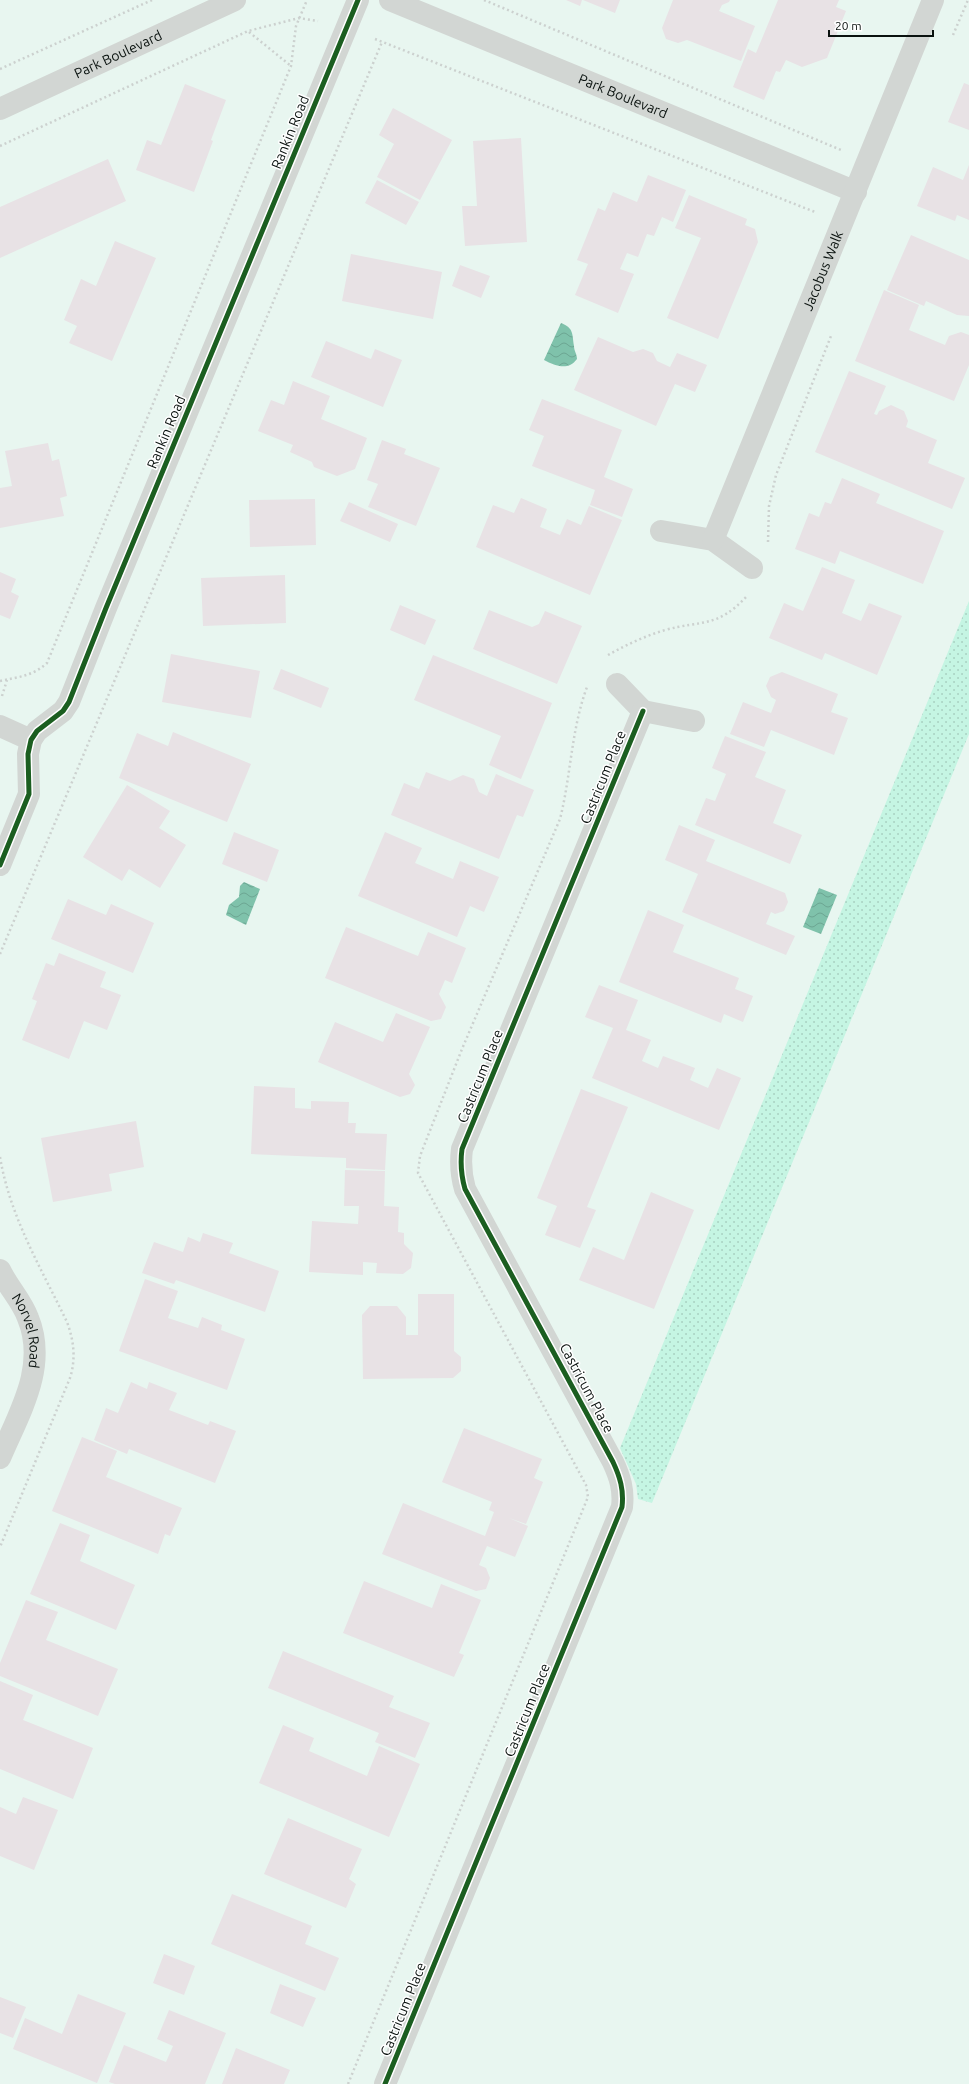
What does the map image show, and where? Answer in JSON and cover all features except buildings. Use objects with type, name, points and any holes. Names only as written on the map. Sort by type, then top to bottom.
[{"type":"street","name":"Park Boulevard","points":[[0,109],[235,0]]},
{"type":"street","name":"Rankin Road","points":[[31,740],[37,731],[63,711],[72,695],[106,608],[358,0]]},
{"type":"street","name":"Park Boulevard","points":[[390,0],[856,192]]},
{"type":"street","name":"Jacobus Walk","points":[[713,540],[933,0]]},
{"type":"street","points":[[661,531],[713,540],[752,568]]},
{"type":"street","points":[[617,684],[643,711],[694,721]]},
{"type":"street","name":"Castricum Place","points":[[385,2084],[618,1520],[622,1507],[623,1495],[621,1482],[613,1462],[465,1189],[461,1176],[460,1162],[462,1149],[643,711]]},
{"type":"street","points":[[0,726],[31,740],[28,754],[29,794],[0,865]]},
{"type":"street","name":"Norvel Road","points":[[0,1458],[30,1387],[35,1370],[36,1356],[36,1343],[28,1316],[1,1272]]},
{"type":"path","points":[[0,69],[152,0]]},
{"type":"path","points":[[0,681],[30,676],[39,671],[47,663],[291,66],[299,18],[307,0]]},
{"type":"path","points":[[484,0],[842,150]]},
{"type":"path","points":[[952,36],[968,0]]},
{"type":"path","points":[[0,146],[248,31],[299,18],[324,21]]},
{"type":"path","points":[[248,31],[291,66]]},
{"type":"path","points":[[0,954],[382,42],[819,214]]},
{"type":"path","points":[[768,546],[769,506],[776,475],[833,330]]},
{"type":"path","points":[[606,656],[635,641],[665,630],[718,620],[729,614],[750,592]]},
{"type":"path","points":[[0,701],[7,680]]},
{"type":"path","points":[[348,2084],[588,1497],[586,1485],[420,1178],[418,1165],[462,1049],[560,819],[567,792],[576,729],[589,682]]},
{"type":"shaded area","points":[[969,601],[969,734],[652,1503],[638,1499],[636,1484],[620,1448]]},
{"type":"water","points":[[561,323],[568,327],[572,332],[574,349],[577,357],[573,363],[566,366],[553,364],[544,360]]},
{"type":"water","points":[[244,882],[260,889],[246,925],[226,915],[229,905],[239,897],[240,886]]},
{"type":"water","points":[[819,888],[837,895],[821,934],[803,927]]},
{"type":"cycle path","points":[[0,865],[29,794],[28,754],[31,740],[37,731],[63,711],[69,702],[106,608],[358,0]]},
{"type":"cycle path","points":[[385,2084],[622,1507],[621,1484],[613,1462],[465,1189],[461,1160],[462,1149],[643,711]]}]
